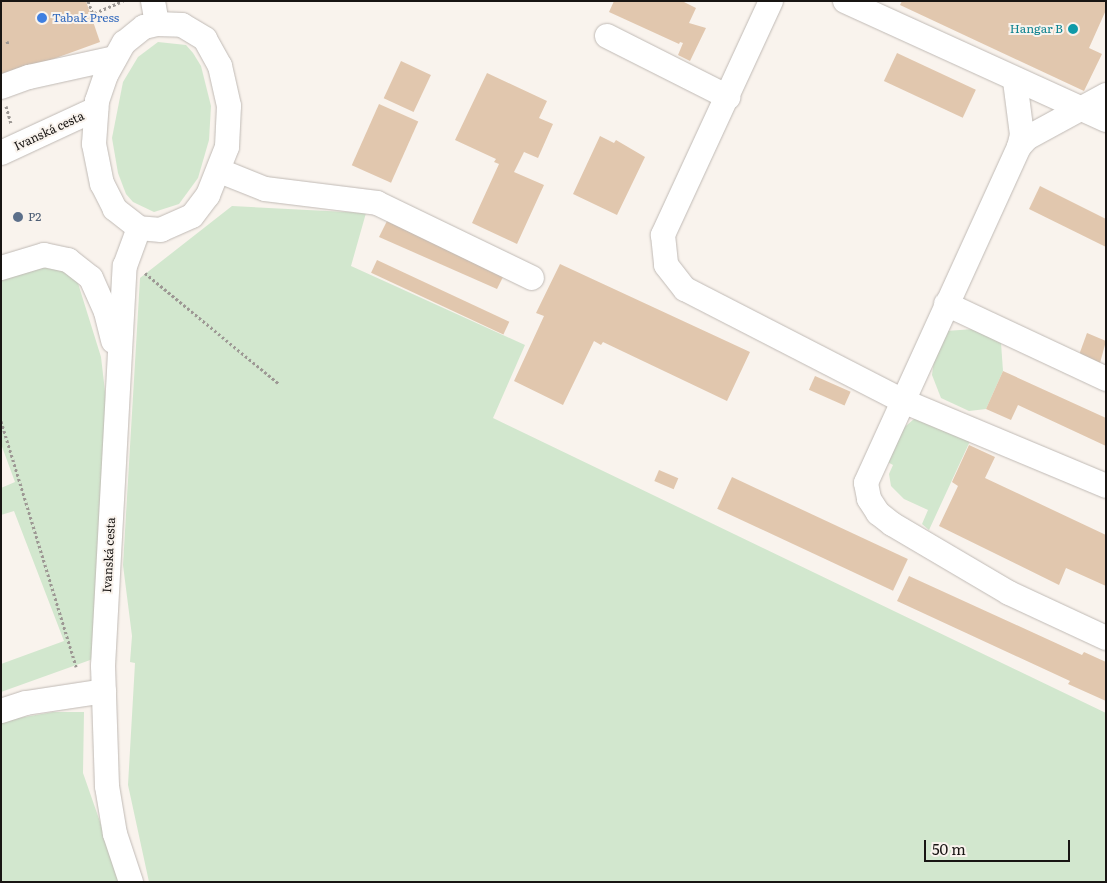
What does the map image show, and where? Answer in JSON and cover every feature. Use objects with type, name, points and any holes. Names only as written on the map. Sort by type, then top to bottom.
[{"type":"street","points":[[771,1],[663,235],[666,265],[686,290],[903,401],[1106,486]]},
{"type":"street","points":[[845,1],[1080,111],[1106,120]]},
{"type":"street","name":"Ivanská cesta","points":[[155,12],[197,32],[205,39],[220,66],[229,106],[229,126],[220,171],[208,195],[192,216],[161,230],[139,228],[115,209],[102,184],[94,144],[96,109],[106,75],[115,58],[134,33],[155,12]]},
{"type":"street","points":[[607,36],[728,96]]},
{"type":"street","points":[[2,92],[29,77],[115,58]]},
{"type":"street","points":[[1015,81],[1022,135],[1019,147],[866,483],[869,499],[878,513],[1009,593],[1106,638]]},
{"type":"street","points":[[1019,147],[1027,138],[1080,111],[1106,95]]},
{"type":"street","name":"Ivanská cesta","points":[[1,153],[96,109]]},
{"type":"street","points":[[220,171],[265,189],[377,203],[532,278]]},
{"type":"street","name":"Ivanská cesta","points":[[131,882],[115,834],[107,786],[104,691],[125,266],[139,228]]},
{"type":"street","points":[[1,268],[44,255],[68,260],[80,268],[91,278],[106,312],[119,367]]},
{"type":"street","points":[[946,304],[1106,379]]},
{"type":"street","points":[[1,711],[26,703],[104,691]]},
{"type":"path","points":[[88,1],[92,14],[123,1]]},
{"type":"path","points":[[2,92],[13,123],[7,126]]},
{"type":"path","points":[[125,266],[140,270],[164,286],[279,384]]},
{"type":"path","points":[[1,422],[76,667]]},
{"type":"green space","points":[[158,42],[186,45],[193,53],[201,66],[211,106],[209,140],[198,178],[179,204],[154,212],[133,202],[126,194],[118,173],[112,138],[123,82],[138,57]]},
{"type":"green space","points":[[232,206],[366,213],[351,266],[525,345],[493,418],[1106,713],[1106,882],[149,882],[128,785],[135,663],[130,662],[132,636],[123,565],[140,278]]},
{"type":"green space","points":[[62,264],[77,280],[101,357],[106,400],[93,659],[1,692],[1,664],[64,641],[14,511],[1,515],[1,488],[15,482],[1,444],[1,278],[26,268]]},
{"type":"green space","points":[[974,329],[1001,343],[1003,371],[986,409],[969,411],[941,398],[932,375],[935,352],[946,331]]},
{"type":"green space","points":[[931,416],[971,439],[929,530],[922,524],[928,510],[904,499],[891,486],[889,474],[893,465],[886,461],[900,431],[914,419]]},
{"type":"green space","points":[[53,712],[84,712],[83,773],[121,882],[1,882],[1,721]]},
{"type":"building","points":[[1,1],[86,1],[100,42],[1,78]]},
{"type":"building","points":[[614,1],[682,1],[696,8],[689,23],[706,28],[690,61],[678,55],[683,43],[680,42],[679,44],[609,12]]},
{"type":"building","points":[[902,1],[1106,1],[1106,10],[1089,48],[1102,54],[1084,91],[900,5]]},
{"type":"building","points":[[897,53],[976,90],[963,118],[884,81]]},
{"type":"building","points":[[401,61],[431,75],[414,112],[384,98]]},
{"type":"building","points":[[487,73],[547,101],[539,118],[553,124],[538,158],[524,152],[514,172],[544,185],[517,244],[472,223],[499,164],[494,162],[496,159],[455,140]]},
{"type":"building","points":[[379,104],[418,121],[391,183],[352,165]]},
{"type":"building","points":[[600,136],[614,143],[616,140],[645,157],[617,215],[573,194]]},
{"type":"building","points":[[1040,186],[1106,219],[1106,247],[1029,209]]},
{"type":"building","points":[[389,217],[504,275],[497,289],[379,237]]},
{"type":"building","points":[[377,260],[509,322],[503,334],[371,273]]},
{"type":"building","points":[[560,264],[750,352],[727,401],[603,342],[601,345],[594,341],[563,405],[514,381],[544,316],[536,313]]},
{"type":"building","points":[[1087,333],[1106,341],[1100,363],[1079,355]]},
{"type":"building","points":[[1003,371],[1106,418],[1106,446],[1018,405],[1011,420],[986,409]]},
{"type":"building","points":[[815,376],[851,392],[845,406],[809,390]]},
{"type":"building","points":[[969,445],[995,457],[985,478],[1106,535],[1106,586],[1066,568],[1059,585],[939,526],[958,486],[952,482]]},
{"type":"building","points":[[659,470],[678,478],[674,489],[654,481]]},
{"type":"building","points":[[732,477],[908,559],[893,591],[717,509]]},
{"type":"building","points":[[909,576],[1082,655],[1084,652],[1106,662],[1106,701],[1068,684],[1070,681],[897,601]]},
{"type":"place","name":"Tabak Press","points":[[42,18]]},
{"type":"place","name":"Hangar B","points":[[1073,29]]},
{"type":"place","name":"P2","points":[[18,217]]}]
